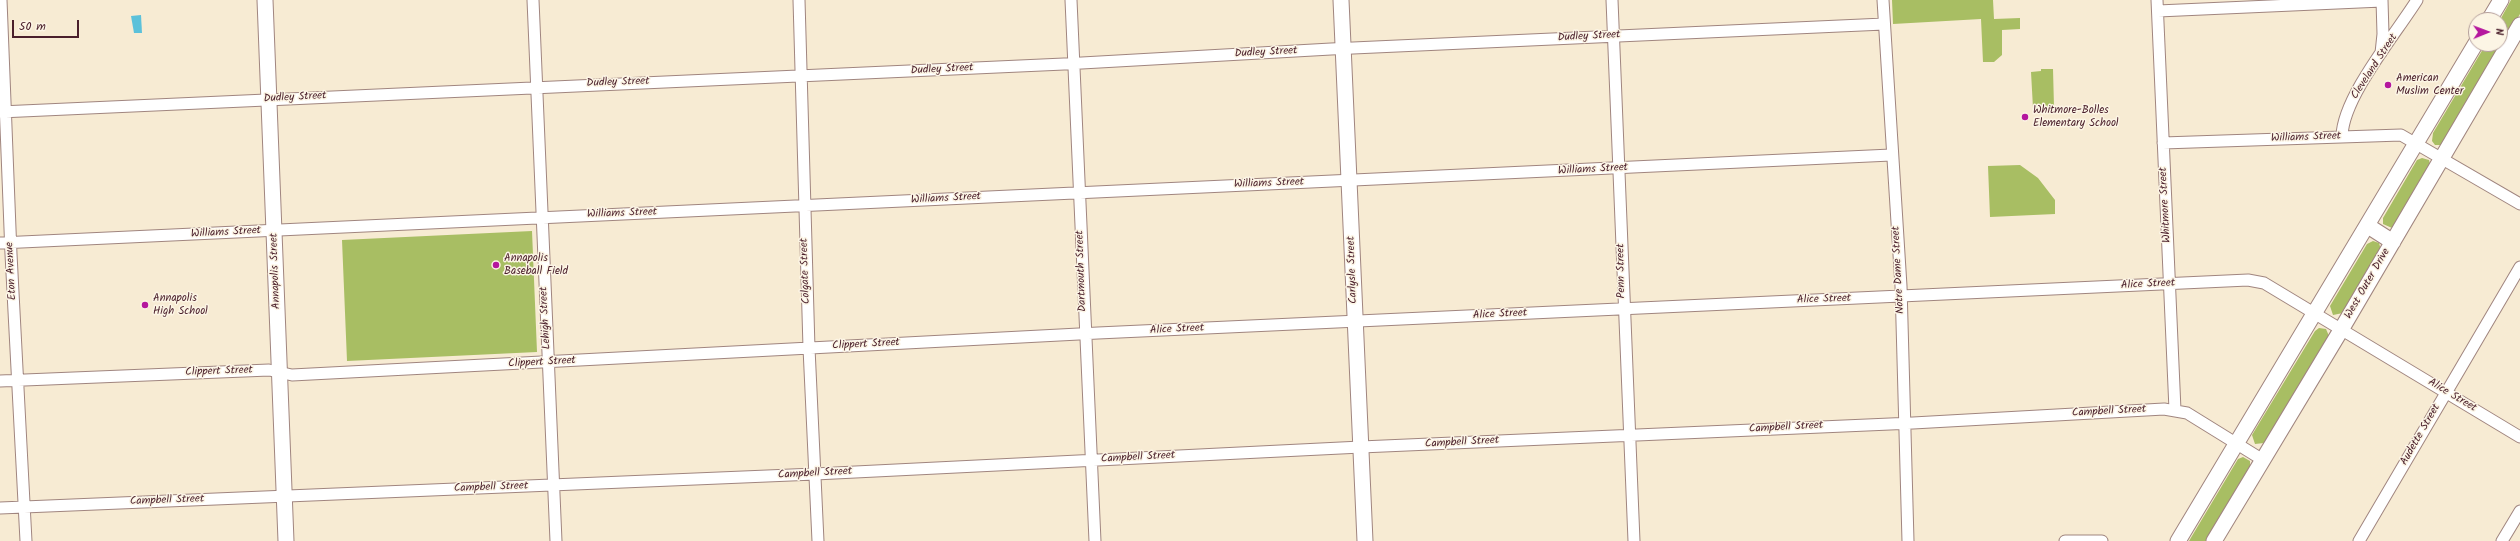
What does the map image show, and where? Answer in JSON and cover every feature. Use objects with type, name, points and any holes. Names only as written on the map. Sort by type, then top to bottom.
[{"type":"main road","name":"Annapolis Street","points":[[265,0],[286,541]]},
{"type":"main road","name":"Carlysle Street","points":[[1341,0],[1365,541]]},
{"type":"main road","points":[[2494,12],[2501,0]]},
{"type":"main road","name":"West Outer Drive","points":[[2214,541],[2341,330],[2520,25]]},
{"type":"main road","points":[[2178,541],[2368,226],[2471,52]]},
{"type":"main road","points":[[2368,226],[2393,242]]},
{"type":"street","name":"Eton Avenue","points":[[1,0],[5,243],[17,381],[26,541]]},
{"type":"street","name":"Lehigh Street","points":[[532,0],[556,541]]},
{"type":"street","name":"Colgate Street","points":[[799,0],[808,348],[818,541]]},
{"type":"street","name":"Dartmouth Street","points":[[1071,0],[1095,541]]},
{"type":"street","name":"Penn Street","points":[[1612,0],[1620,168],[1623,308],[1634,541]]},
{"type":"street","name":"Notre Dame Street","points":[[1883,0],[1891,155],[1899,240],[1908,541]]},
{"type":"street","name":"Cleveland Street","points":[[2342,136],[2342,124],[2346,110],[2417,0]]},
{"type":"street","points":[[2157,6],[2382,1],[2383,34],[2381,54]]},
{"type":"street","name":"Whitmore Street","points":[[2157,6],[2175,410]]},
{"type":"street","name":"Dudley Street","points":[[3,112],[536,86],[1074,64],[1343,49],[1884,24]]},
{"type":"street","name":"Williams Street","points":[[2163,143],[2395,134],[2417,142],[2442,159],[2520,204]]},
{"type":"street","name":"Williams Street","points":[[5,243],[804,207],[1079,192],[1349,181],[1891,155]]},
{"type":"street","name":"Audette Street","points":[[2359,541],[2445,392],[2520,267]]},
{"type":"street","name":"Alice Street","points":[[1085,334],[2256,280],[2520,437]]},
{"type":"street","name":"Clippert Street","points":[[0,382],[269,370],[292,375],[1085,334]]},
{"type":"street","name":"Campbell Street","points":[[0,508],[815,474],[1361,447],[1905,423],[2164,409],[2187,413],[2263,460]]},
{"type":"street","points":[[2502,541],[2520,511]]},
{"type":"street","points":[[2065,541],[2102,541]]},
{"type":"green space","points":[[1892,0],[1993,0],[1994,19],[2020,18],[2020,29],[2002,30],[2002,55],[1994,62],[1983,62],[1981,19],[1893,24]]},
{"type":"green space","points":[[2511,0],[2520,0],[2520,14],[2508,35],[2508,12],[2504,12]]},
{"type":"green space","points":[[2481,52],[2498,52],[2443,145],[2435,145],[2432,141],[2433,133]]},
{"type":"green space","points":[[2041,69],[2053,69],[2054,107],[2042,108],[2041,105],[2037,105],[2037,108],[2033,108],[2031,72],[2041,71]]},
{"type":"green space","points":[[2422,158],[2429,160],[2430,164],[2392,228],[2383,224],[2383,218],[2417,160]]},
{"type":"green space","points":[[2020,165],[2038,178],[2055,200],[2055,214],[1990,217],[1988,166]]},
{"type":"green space","points":[[532,231],[537,352],[347,361],[342,240]]},
{"type":"green space","points":[[2373,241],[2379,243],[2381,250],[2343,313],[2333,315],[2330,306],[2367,244]]},
{"type":"green space","points":[[2319,328],[2326,329],[2329,336],[2264,443],[2255,444],[2252,435],[2315,331]]},
{"type":"green space","points":[[2243,457],[2250,461],[2250,468],[2206,541],[2189,541],[2238,459]]},
{"type":"water","points":[[141,15],[142,33],[134,33],[131,16]]},
{"type":"place","name":"American Muslim Center","points":[[2388,85]]},
{"type":"place","name":"Whitmore-Bolles Elementary School","points":[[2025,117]]},
{"type":"place","name":"Annapolis Baseball Field","points":[[496,265]]},
{"type":"place","name":"Annapolis High School","points":[[145,305]]}]
